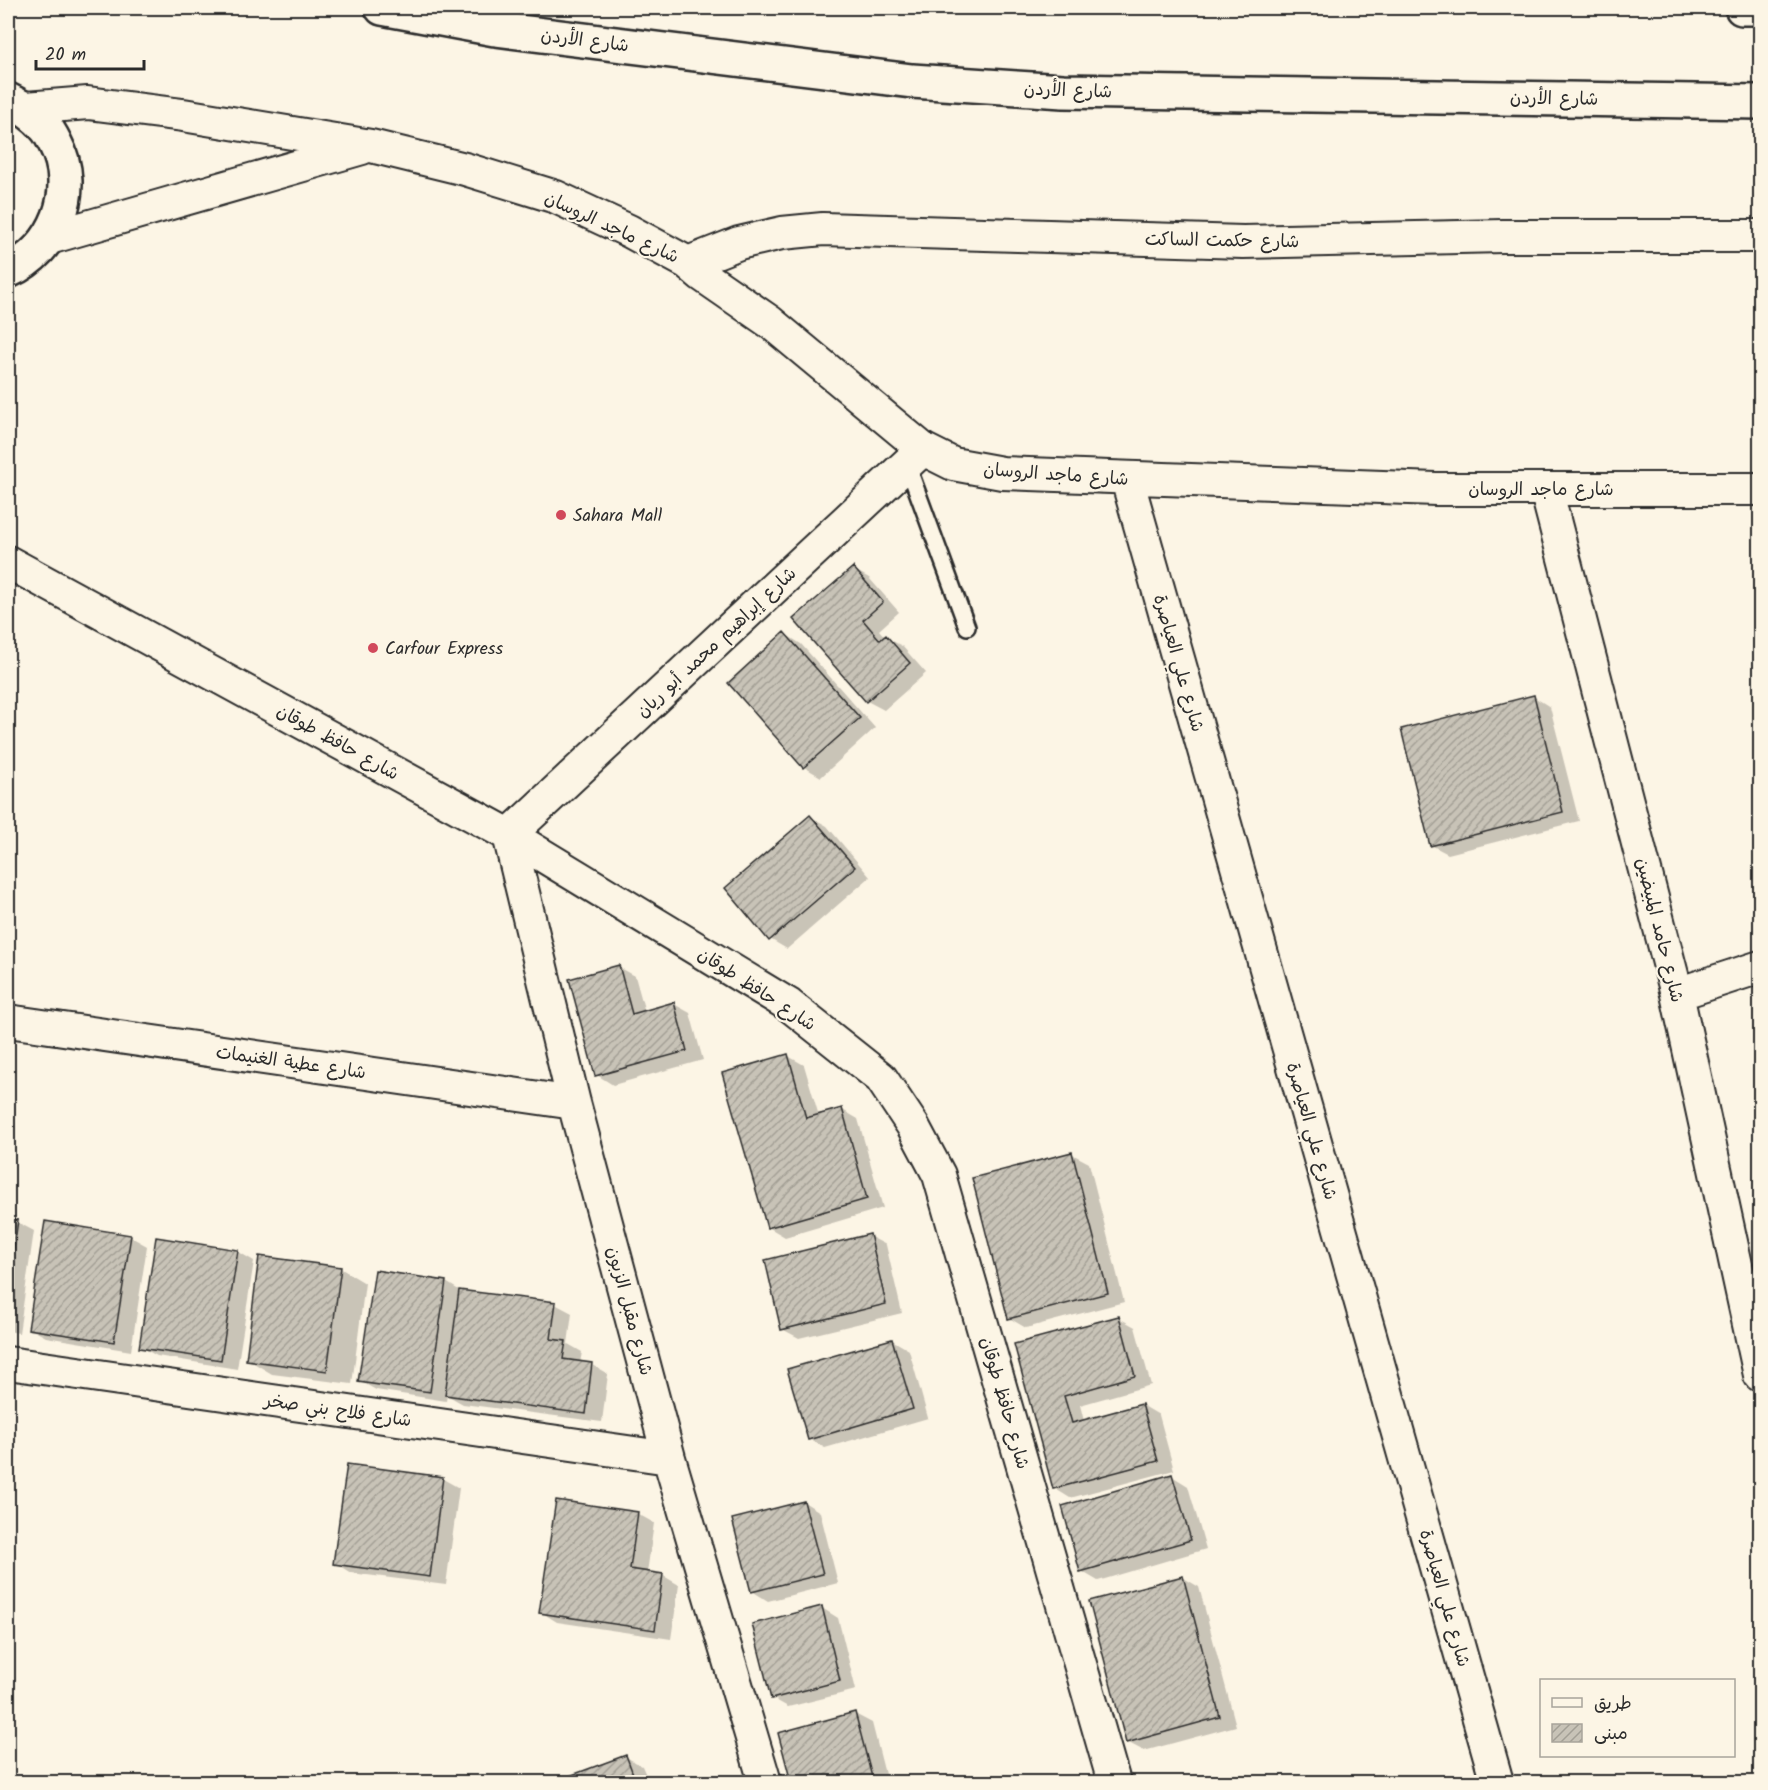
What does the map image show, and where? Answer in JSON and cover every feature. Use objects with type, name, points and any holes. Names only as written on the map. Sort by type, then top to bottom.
[{"type":"main road","name":"شارع الأردن","points":[[382,8],[495,29],[912,81],[1063,91],[1761,102]]},
{"type":"main road","points":[[1742,8],[1761,8]]},
{"type":"main road","points":[[8,271],[32,257],[49,238],[62,211],[66,183],[61,154],[47,128],[17,104]]},
{"type":"street","name":"شارع ماجد الروسان","points":[[17,104],[88,103],[183,115],[371,146],[465,168],[556,197],[629,231],[688,263],[770,322],[915,457],[1002,473],[1126,478],[1436,489],[1761,489]]},
{"type":"street","name":"شارع ماجد الروسان","points":[[49,238],[371,146]]},
{"type":"street","name":"شارع حكمت الساكت","points":[[688,263],[739,243],[782,232],[823,229],[1244,243],[1503,236],[1761,236]]},
{"type":"street","name":"شارع إبراهيم محمد أبو ريان","points":[[509,835],[915,457]]},
{"type":"street","name":"شارع علي العياصرة","points":[[1126,478],[1497,1782]]},
{"type":"street","name":"شارع حامد المبيضين","points":[[1546,489],[1677,994],[1759,1363]]},
{"type":"street","name":"شارع حافظ طوقان","points":[[8,562],[509,835],[789,1005],[881,1078],[913,1126],[939,1175],[1114,1782]]},
{"type":"street","name":"شارع مقبل الزبون","points":[[509,835],[574,1102],[669,1458],[765,1782]]},
{"type":"street","points":[[1677,994],[1761,967]]},
{"type":"street","name":"شارع عطية الغنيمات","points":[[8,1021],[574,1102]]},
{"type":"street","name":"شارع فلاح بني صخر","points":[[8,1362],[669,1458]]},
{"type":"lane","points":[[915,457],[967,627]]},
{"type":"building","points":[[853,567],[883,602],[863,620],[880,640],[886,635],[910,663],[866,702],[793,619]]},
{"type":"building","points":[[784,632],[860,718],[803,768],[728,683]]},
{"type":"building","points":[[1534,695],[1563,812],[1430,846],[1401,729]]},
{"type":"building","points":[[810,815],[855,867],[769,941],[725,888]]},
{"type":"building","points":[[619,965],[632,1014],[674,1002],[687,1051],[595,1076],[569,979]]},
{"type":"building","points":[[788,1054],[806,1118],[842,1108],[867,1199],[767,1228],[722,1073]]},
{"type":"building","points":[[1072,1152],[1108,1293],[1008,1319],[972,1178]]},
{"type":"building","points":[[8,1219],[18,1220],[8,1290]]},
{"type":"building","points":[[45,1221],[131,1235],[114,1342],[28,1329]]},
{"type":"building","points":[[870,1234],[886,1304],[781,1330],[765,1260]]},
{"type":"building","points":[[156,1237],[238,1250],[221,1360],[139,1348]]},
{"type":"building","points":[[259,1256],[341,1267],[327,1371],[246,1360]]},
{"type":"building","points":[[375,1270],[446,1281],[430,1392],[358,1382]]},
{"type":"building","points":[[459,1290],[556,1302],[551,1339],[566,1341],[563,1359],[592,1363],[586,1414],[445,1395]]},
{"type":"building","points":[[1119,1316],[1135,1376],[1064,1396],[1072,1423],[1142,1404],[1158,1461],[1053,1489],[1014,1344]]},
{"type":"building","points":[[892,1339],[913,1409],[808,1440],[787,1369]]},
{"type":"building","points":[[347,1464],[443,1477],[430,1577],[333,1564]]},
{"type":"building","points":[[1172,1474],[1191,1540],[1080,1572],[1062,1506]]},
{"type":"building","points":[[556,1500],[638,1512],[630,1569],[663,1574],[655,1630],[539,1613]]},
{"type":"building","points":[[804,1501],[823,1574],[751,1592],[732,1519]]},
{"type":"building","points":[[1183,1576],[1220,1717],[1126,1743],[1089,1601]]},
{"type":"building","points":[[822,1606],[840,1681],[771,1699],[752,1624]]},
{"type":"building","points":[[855,1712],[873,1781],[791,1782],[778,1733]]},
{"type":"building","points":[[626,1755],[636,1782],[553,1782]]},
{"type":"place","name":"Sahara Mall","points":[[561,515]]},
{"type":"place","name":"Carfour Express","points":[[373,648]]}]
